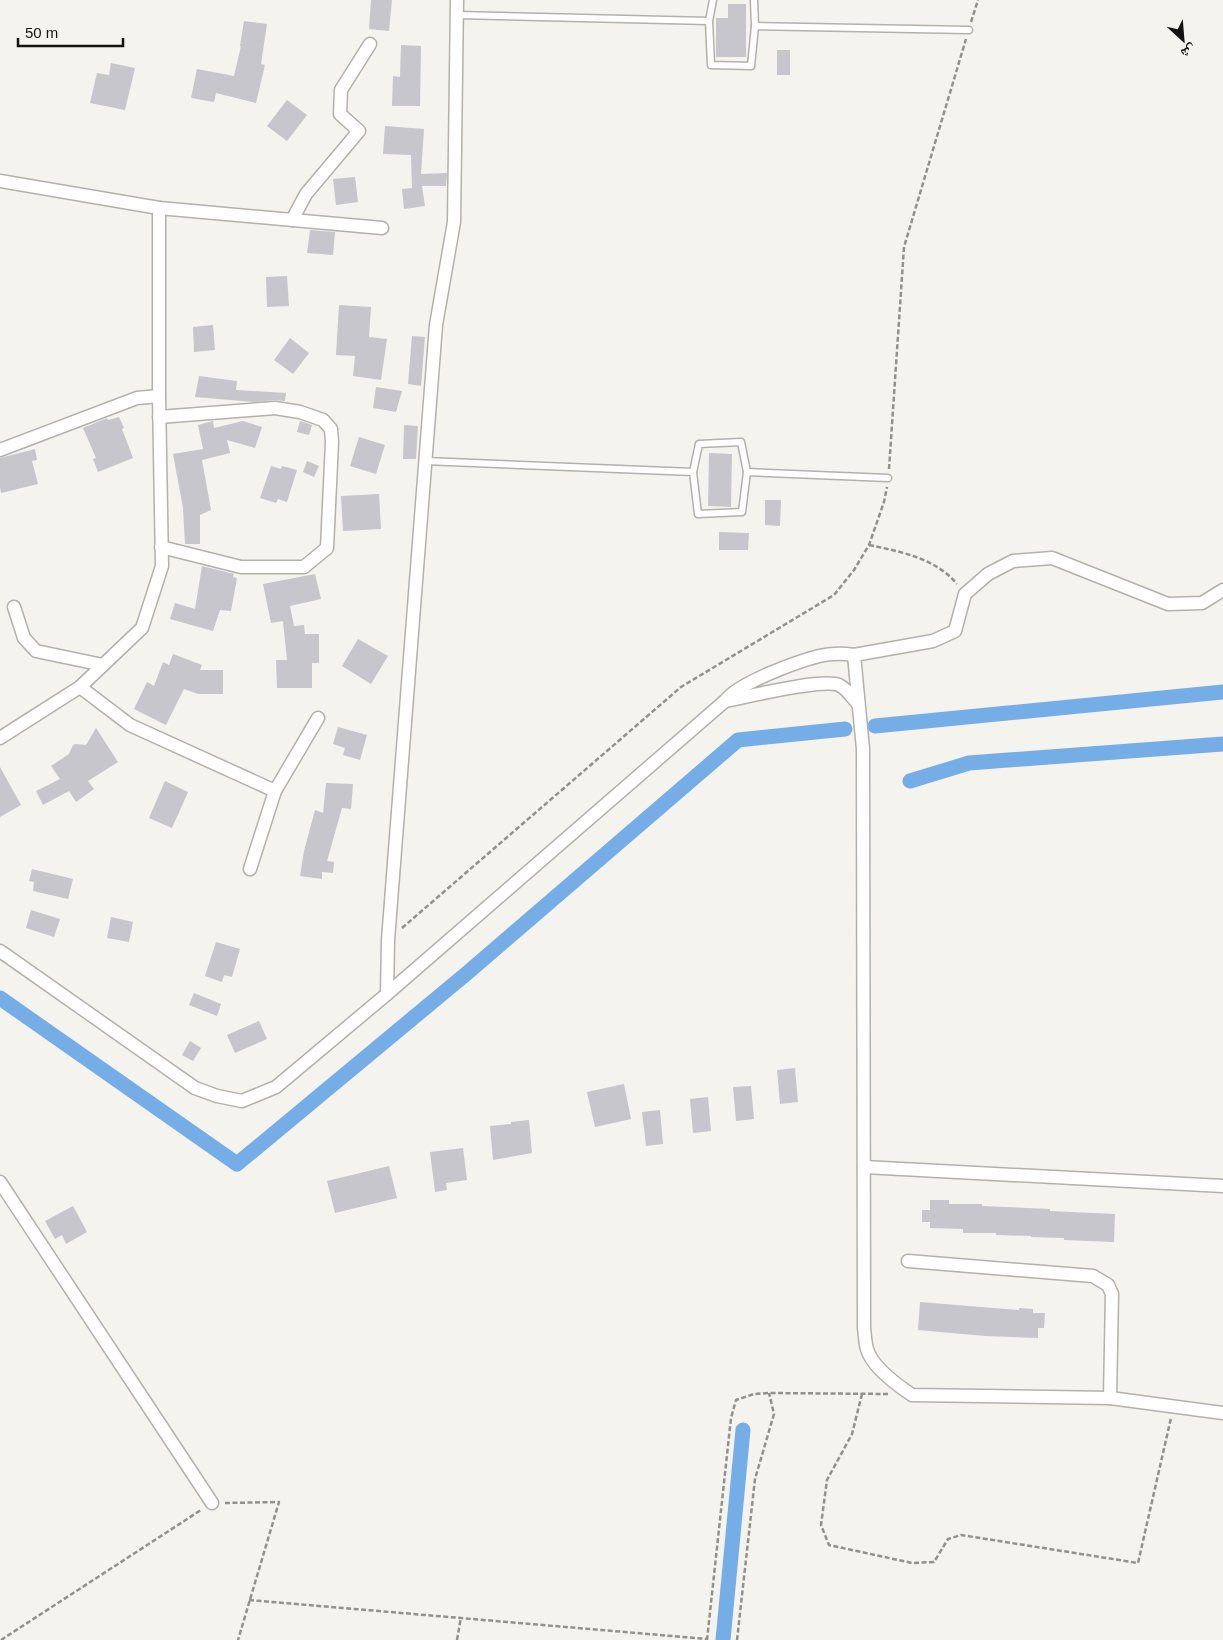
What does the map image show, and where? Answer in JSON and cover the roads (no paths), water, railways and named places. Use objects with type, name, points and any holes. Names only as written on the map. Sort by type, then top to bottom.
[{"type":"street","points":[[387,994],[388,940],[436,325],[454,222],[457,0]]},
{"type":"street","points":[[292,220],[306,194],[359,131],[340,114],[341,90],[370,44]]},
{"type":"street","points":[[0,181],[159,208],[382,228]]},
{"type":"street","points":[[0,738],[80,687],[142,628],[162,566],[159,417],[159,208]]},
{"type":"street","points":[[0,450],[136,398],[159,396]]},
{"type":"street","points":[[159,417],[275,408],[300,412],[323,420],[331,429],[332,442],[327,548],[304,567],[241,567],[161,547]]},
{"type":"street","points":[[0,951],[195,1088],[217,1096],[242,1101],[276,1087],[387,994],[725,701],[733,692],[744,685],[819,656],[844,653],[854,655],[933,641],[955,631],[965,594],[988,574],[1013,561],[1052,558],[1168,604],[1202,603],[1223,590]]},
{"type":"street","points":[[14,607],[24,638],[36,651],[103,665]]},
{"type":"street","points":[[854,655],[863,749],[864,1328],[867,1350],[878,1367],[893,1382],[912,1394],[1110,1398],[1223,1413]]},
{"type":"street","points":[[725,701],[822,682],[840,685],[858,704]]},
{"type":"street","points":[[80,687],[130,725],[275,791]]},
{"type":"street","points":[[250,869],[275,791],[318,718]]},
{"type":"street","points":[[864,1167],[1223,1186]]},
{"type":"street","points":[[0,1182],[212,1503]]},
{"type":"street","points":[[908,1260],[1093,1276],[1108,1285],[1112,1294],[1110,1398]]},
{"type":"lane","points":[[713,0],[708,20],[711,65],[751,66],[754,0]]},
{"type":"lane","points":[[457,15],[708,20]]},
{"type":"lane","points":[[754,26],[969,30]]},
{"type":"lane","points":[[741,442],[747,472],[742,512],[698,514],[693,472],[699,444],[741,442]]},
{"type":"lane","points":[[425,461],[693,472]]},
{"type":"lane","points":[[747,472],[888,478]]},
{"type":"waterway","points":[[875,726],[1223,692]]},
{"type":"waterway","points":[[0,998],[237,1164],[466,974],[738,740],[845,729]]},
{"type":"waterway","points":[[910,781],[969,763],[1223,744]]},
{"type":"waterway","points":[[723,1640],[743,1430]]}]
